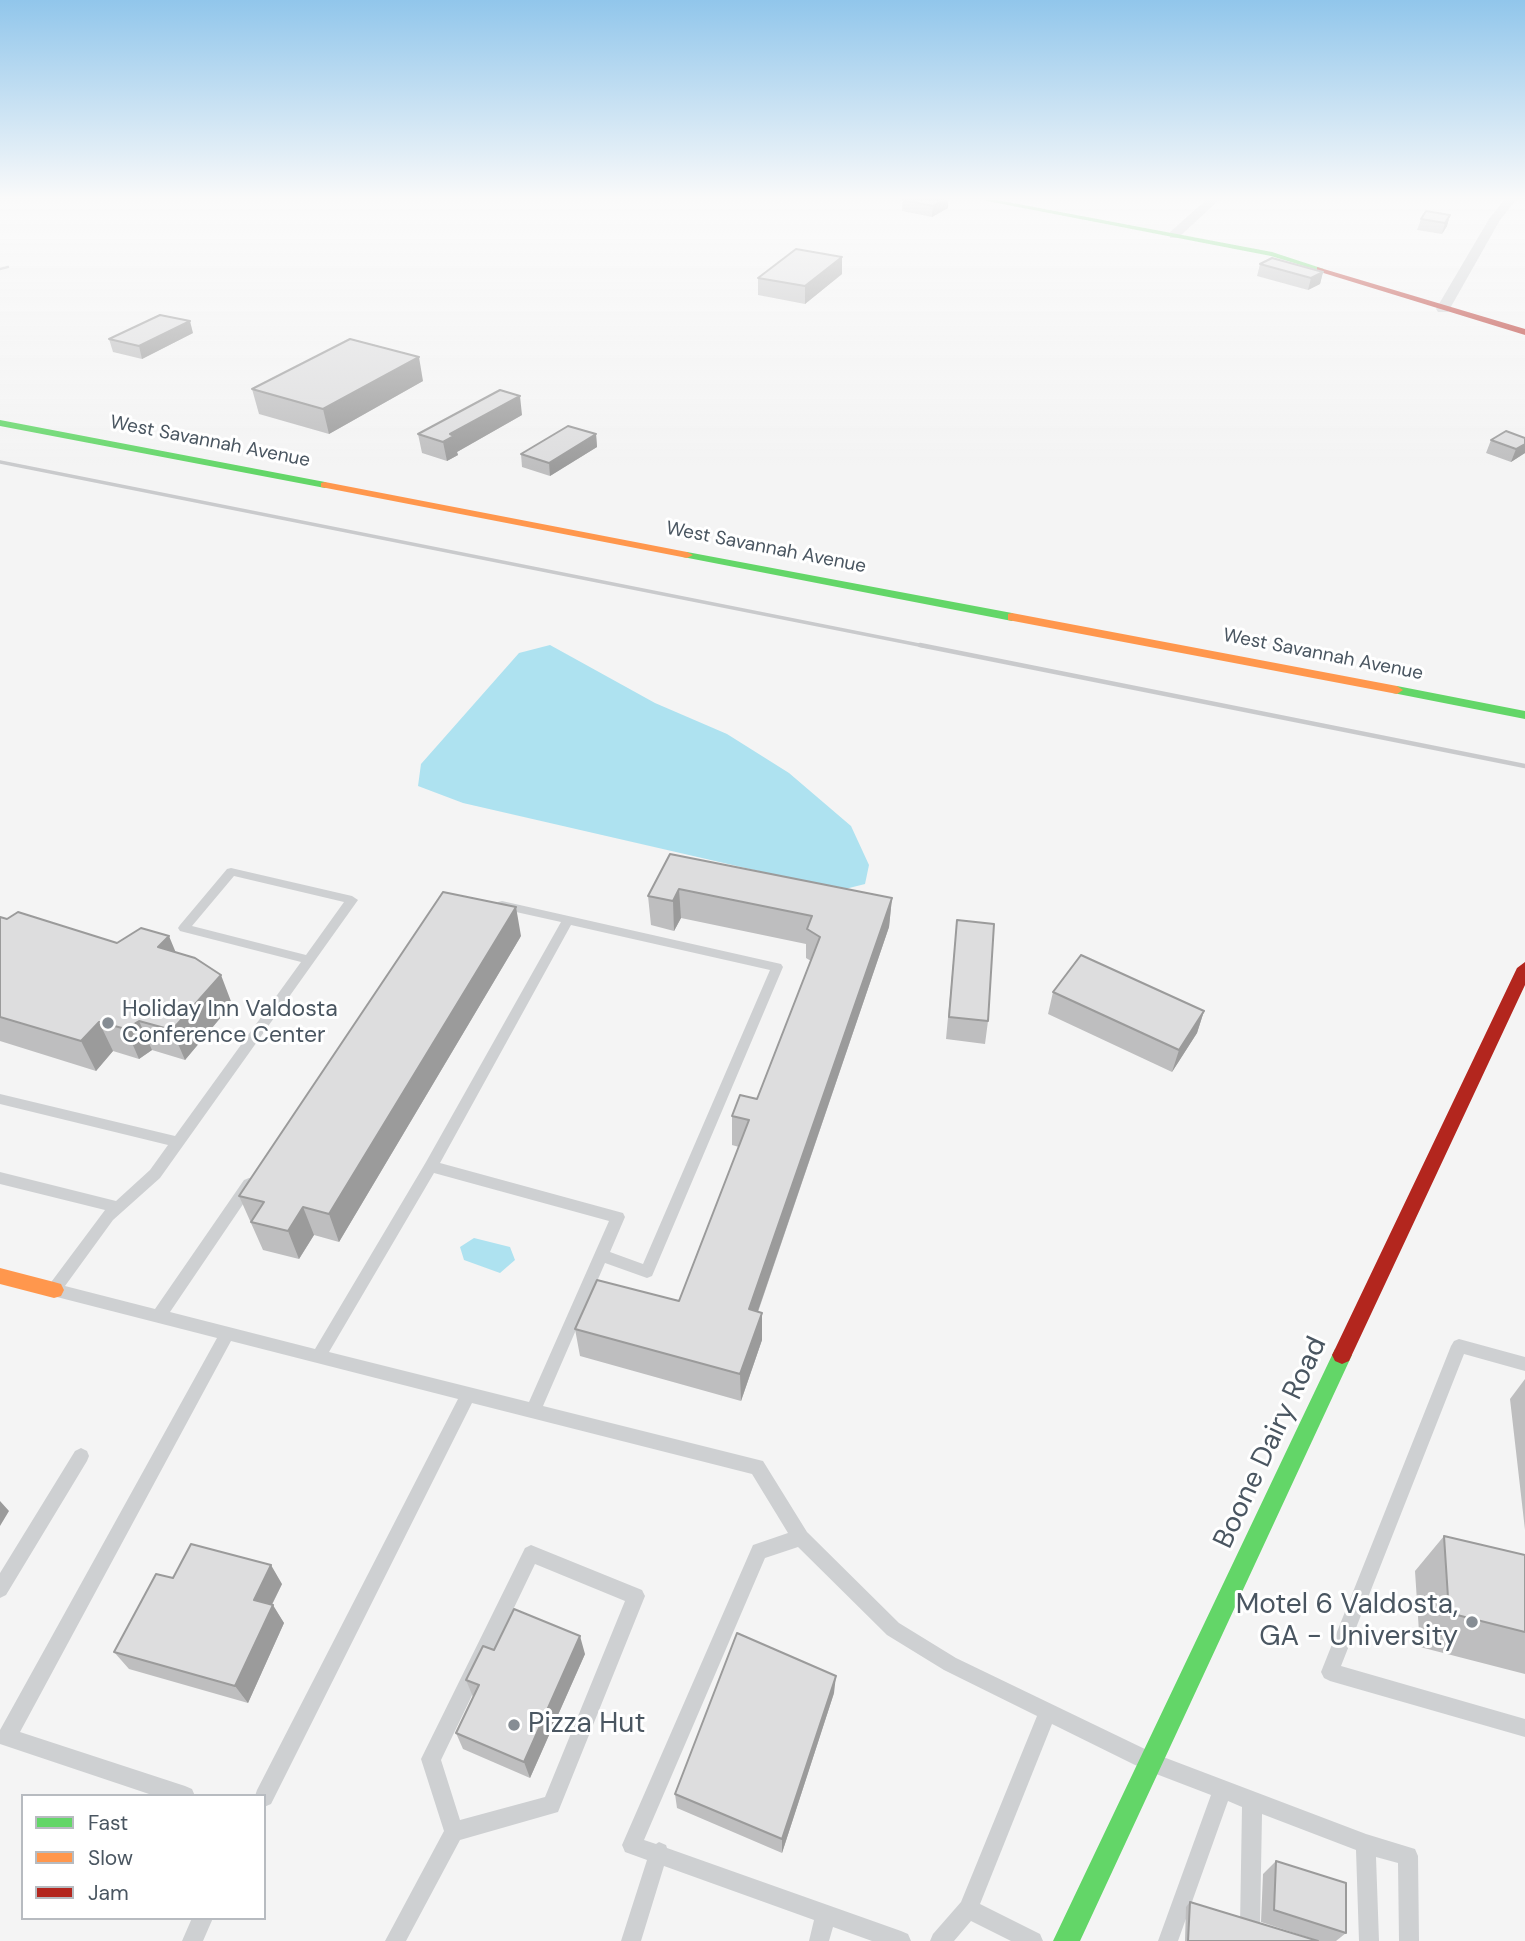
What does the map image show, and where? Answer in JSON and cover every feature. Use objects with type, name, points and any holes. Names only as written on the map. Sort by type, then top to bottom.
[{"type":"street","points":[[1389,291],[1525,332]]},
{"type":"street","points":[[1443,309],[1454,291]]},
{"type":"street","name":"West Savannah Avenue","points":[[0,423],[1525,715]]},
{"type":"street","name":"Boone Dairy Road","points":[[1066,1941],[1525,968]]},
{"type":"street","points":[[0,1276],[54,1290]]},
{"type":"lane","points":[[309,960],[184,928],[231,872],[352,900],[309,960],[155,1174],[108,1216],[54,1290],[757,1467],[801,1538],[893,1629],[950,1664],[1150,1762],[1366,1844],[1408,1856],[1409,1941]]},
{"type":"lane","points":[[489,902],[778,967],[647,1272],[601,1255]]},
{"type":"lane","points":[[318,1357],[431,1166],[568,920]]},
{"type":"lane","points":[[0,1099],[178,1142]]},
{"type":"lane","points":[[431,1166],[618,1217],[533,1411]]},
{"type":"lane","points":[[158,1317],[260,1168]]},
{"type":"lane","points":[[0,1178],[118,1207]]},
{"type":"lane","points":[[179,1794],[7,1737],[227,1334]]},
{"type":"lane","points":[[1525,1364],[1459,1346],[1330,1672],[1525,1730]]},
{"type":"lane","points":[[266,1794],[467,1395]]},
{"type":"lane","points":[[0,1590],[81,1456]]},
{"type":"lane","points":[[801,1538],[759,1550],[632,1845],[901,1941]]},
{"type":"lane","points":[[395,1941],[454,1832],[551,1805],[636,1596],[531,1554],[430,1759],[454,1832]]},
{"type":"lane","points":[[940,1941],[968,1909],[1048,1711]]},
{"type":"lane","points":[[1168,1941],[1223,1789]]},
{"type":"lane","points":[[1250,1926],[1252,1800]]},
{"type":"lane","points":[[1366,1844],[1369,1941]]},
{"type":"lane","points":[[631,1941],[659,1853]]},
{"type":"lane","points":[[968,1909],[1032,1941]]},
{"type":"lane","points":[[819,1941],[825,1916]]},
{"type":"lane","points":[[191,1941],[202,1920]]},
{"type":"water","points":[[550,645],[655,703],[727,734],[789,773],[851,826],[869,865],[865,884],[841,890],[463,803],[418,786],[421,764],[519,653]]},
{"type":"water","points":[[474,1238],[510,1247],[515,1260],[500,1273],[464,1260],[460,1247]]},
{"type":"building","points":[[160,315],[190,321],[139,346],[109,339]]},
{"type":"building","points":[[350,339],[419,357],[323,409],[252,389]]},
{"type":"building","points":[[500,390],[520,396],[450,434],[454,436],[443,442],[418,434]]},
{"type":"building","points":[[568,426],[596,434],[549,463],[521,454]]},
{"type":"building","points":[[1506,431],[1525,438],[1525,444],[1516,449],[1491,440]]},
{"type":"building","points":[[670,854],[892,898],[749,1309],[762,1313],[740,1374],[575,1329],[597,1280],[679,1301],[749,1120],[732,1116],[740,1095],[757,1099],[820,937],[807,929],[812,916],[679,889],[673,901],[648,896]]},
{"type":"building","points":[[443,892],[516,907],[329,1214],[303,1207],[288,1231],[251,1222],[264,1202],[239,1196]]},
{"type":"building","name":"Holiday Inn Valdosta Conference Center","points":[[18,912],[117,943],[141,928],[169,936],[158,947],[195,958],[221,975],[172,1030],[139,1021],[126,1029],[99,1022],[81,1041],[0,1017],[0,917],[7,919]]},
{"type":"building","points":[[957,920],[994,924],[988,1021],[949,1017]]},
{"type":"building","points":[[1081,955],[1204,1011],[1179,1050],[1053,992]]},
{"type":"building","points":[[1444,1536],[1525,1555],[1525,1632],[1449,1613]]},
{"type":"building","points":[[191,1544],[271,1565],[254,1600],[273,1605],[235,1686],[114,1652],[156,1574],[173,1578]]},
{"type":"building","name":"Pizza Hut","points":[[514,1609],[580,1636],[524,1762],[456,1733],[479,1685],[466,1680],[483,1646],[494,1650]]},
{"type":"building","points":[[737,1633],[836,1676],[782,1839],[675,1794]]},
{"type":"building","points":[[1276,1861],[1346,1883],[1346,1933],[1274,1910]]},
{"type":"building","points":[[1190,1902],[1318,1941],[1188,1941]]},
{"type":"railway","points":[[0,462],[929,647]]},
{"type":"railway","points":[[920,645],[1525,766]]},
{"type":"traffic: fast","points":[[0,423],[325,485]]},
{"type":"traffic: fast","points":[[687,555],[1012,617]]},
{"type":"traffic: fast","points":[[1397,690],[1525,715]]},
{"type":"traffic: fast","points":[[1066,1941],[1342,1355]]},
{"type":"traffic: slow","points":[[325,485],[687,555]]},
{"type":"traffic: slow","points":[[1012,617],[1397,690]]},
{"type":"traffic: slow","points":[[0,1276],[54,1290]]},
{"type":"traffic: jam","points":[[1390,291],[1525,332]]},
{"type":"traffic: jam","points":[[1342,1355],[1525,968]]},
{"type":"place","name":"Holiday Inn Valdosta Conference Center","points":[[108,1023]]},
{"type":"place","name":"Motel 6 Valdosta, GA - University","points":[[1472,1622]]},
{"type":"place","name":"Pizza Hut","points":[[514,1725]]}]
